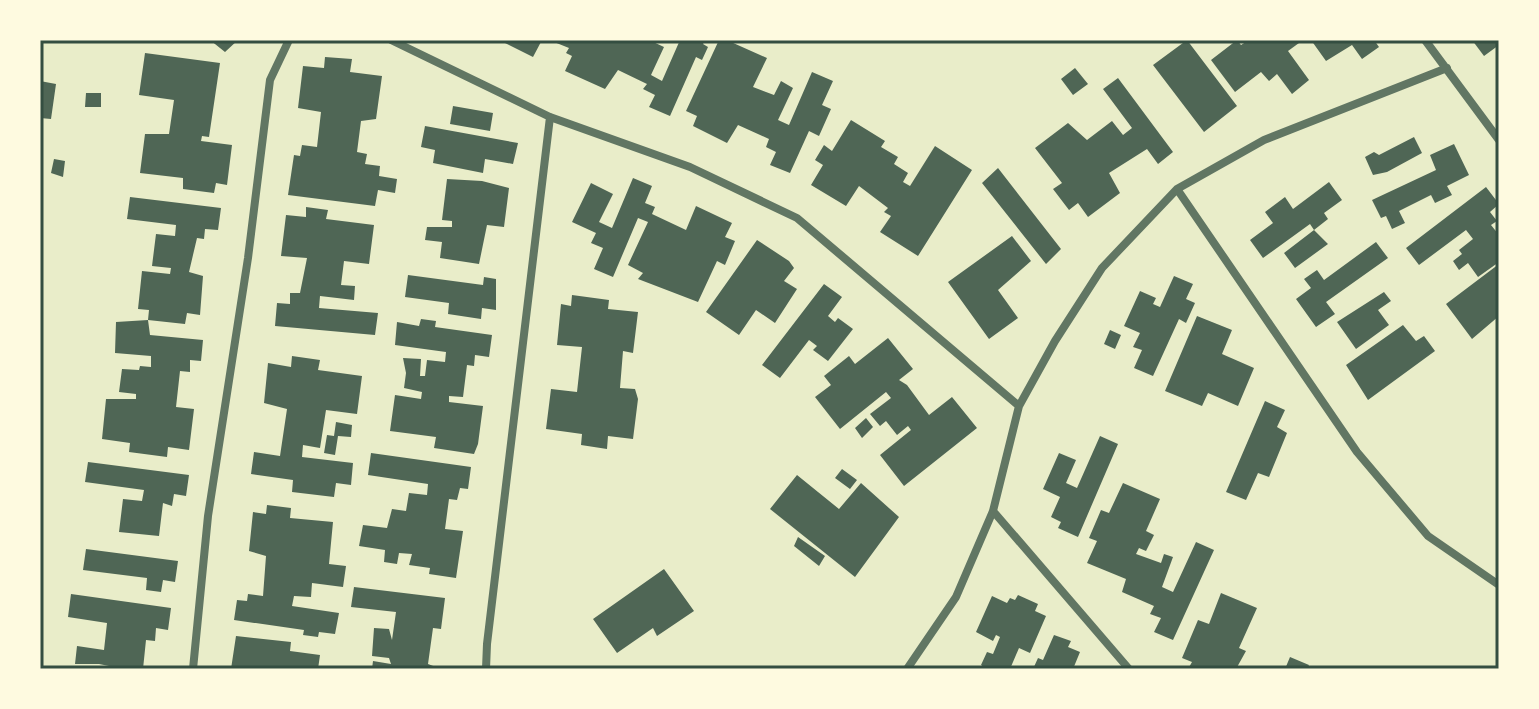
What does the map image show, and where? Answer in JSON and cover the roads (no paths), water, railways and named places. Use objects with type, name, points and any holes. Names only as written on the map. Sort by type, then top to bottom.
[{"type":"street","points":[[193,669],[208,516],[248,258],[270,80],[289,40]]},
{"type":"street","points":[[391,40],[550,117],[690,167],[797,218],[1019,406]]},
{"type":"street","points":[[1425,40],[1499,140]]},
{"type":"street","points":[[907,669],[956,597],[993,511],[1019,406],[1055,341],[1102,268],[1177,189],[1264,140],[1447,68]]},
{"type":"street","points":[[486,669],[550,117]]},
{"type":"street","points":[[1177,189],[1357,452],[1428,536],[1499,585]]},
{"type":"street","points":[[993,511],[1129,669]]}]
